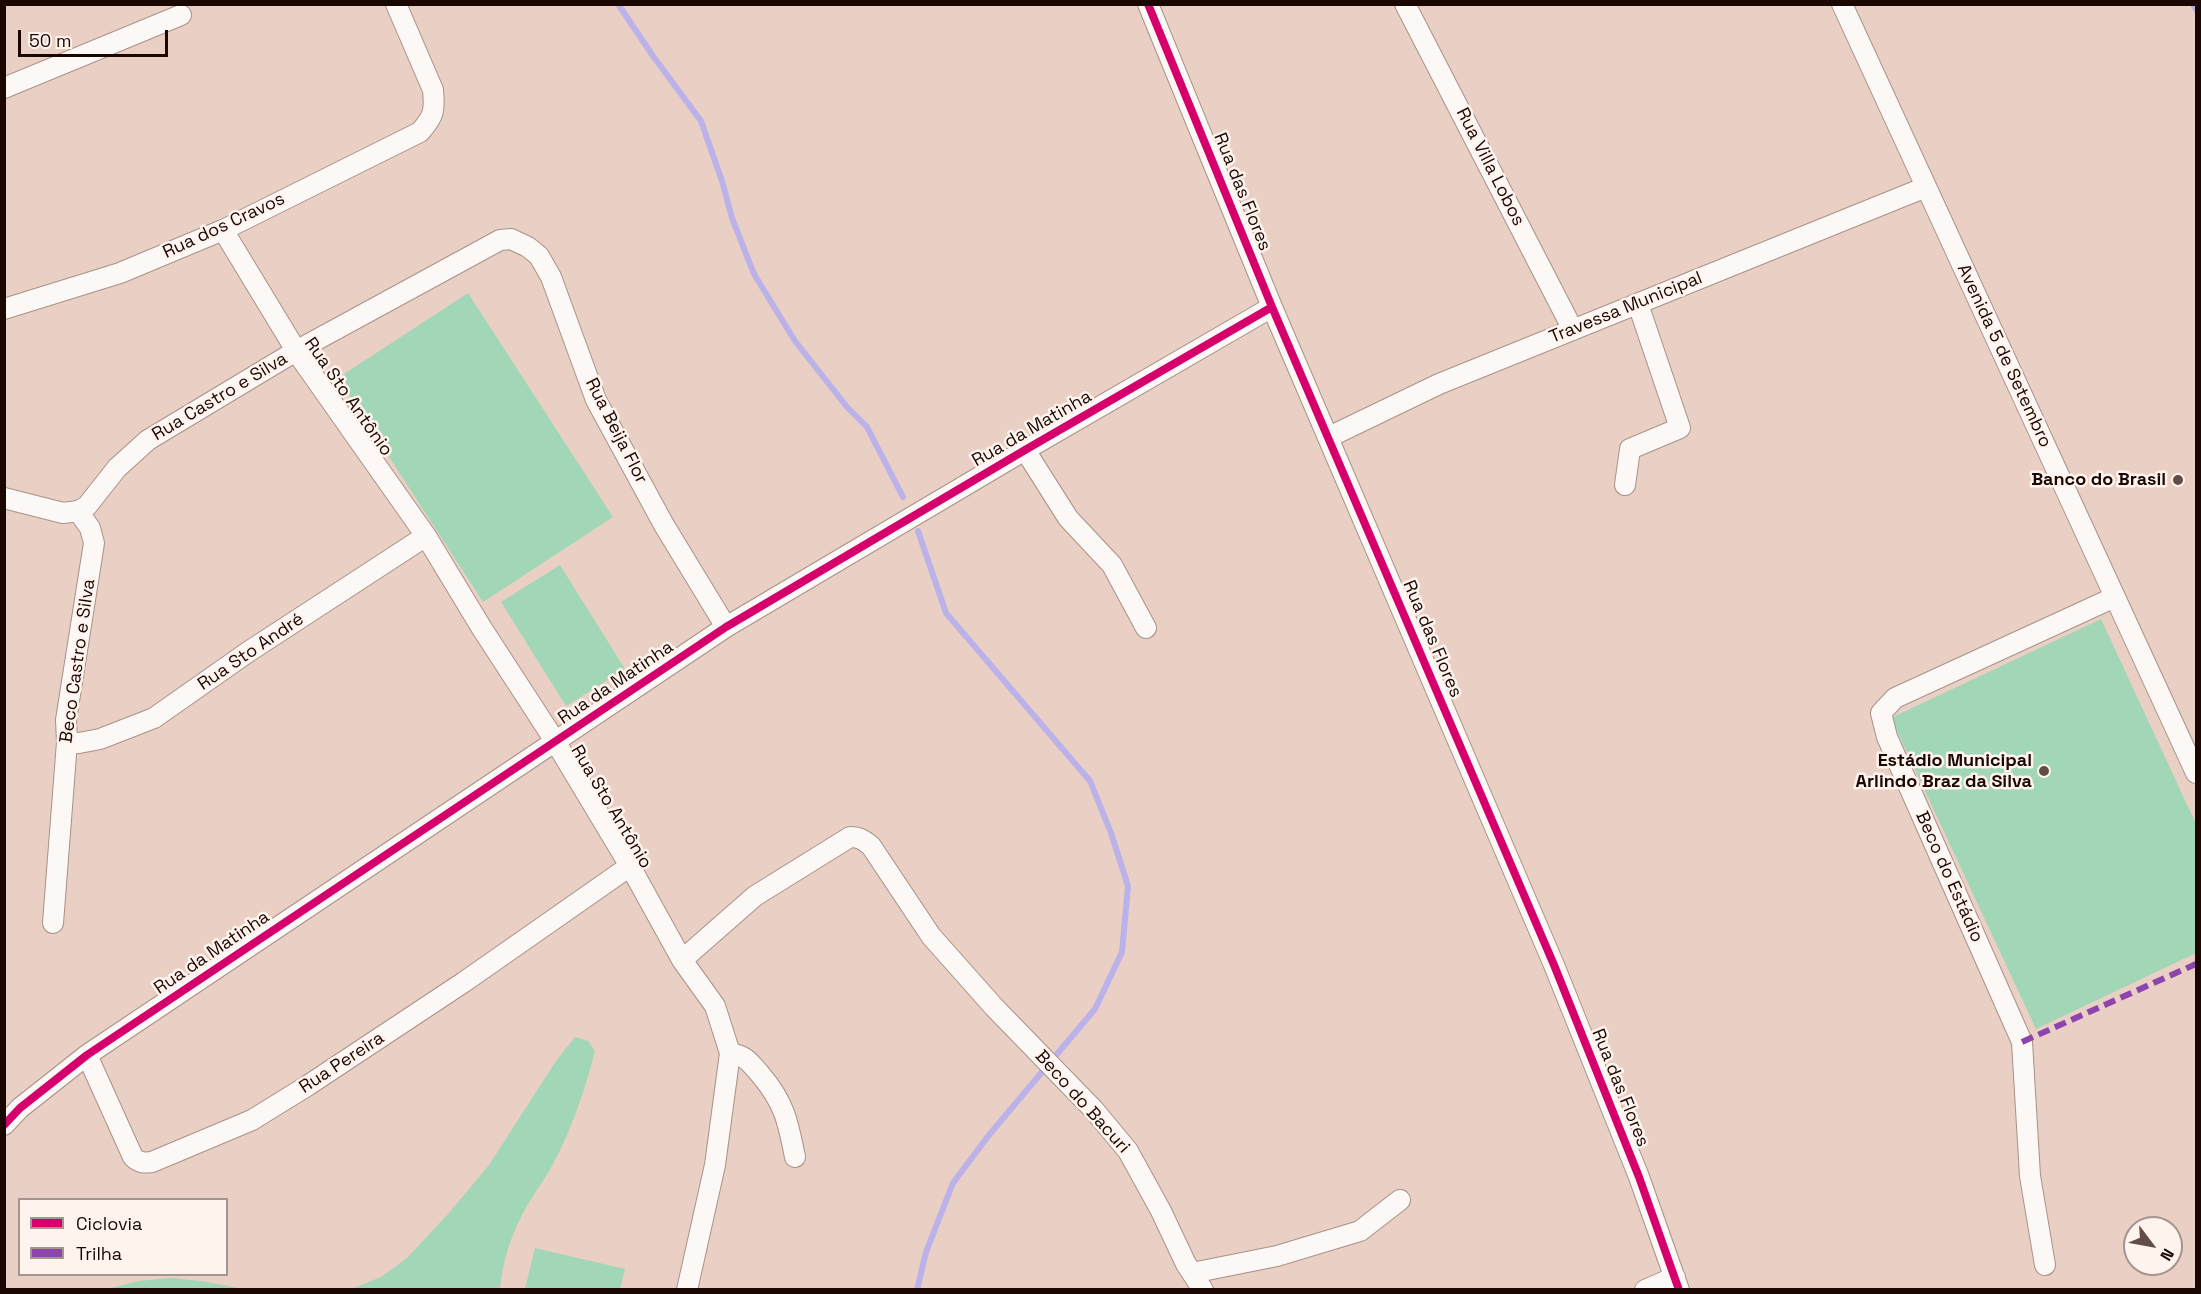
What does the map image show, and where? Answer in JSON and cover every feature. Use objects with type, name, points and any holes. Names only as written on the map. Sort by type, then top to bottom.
[{"type":"street","name":"Rua dos Cravos","points":[[4,309],[120,273],[223,230],[420,132],[432,119],[435,105],[433,90],[396,4]]},
{"type":"street","name":"Rua das Flores","points":[[1149,4],[1272,307],[1563,986],[1635,1166],[1677,1283]]},
{"type":"street","name":"Rua Villa Lobos","points":[[1405,4],[1573,330]]},
{"type":"street","name":"Avenida 5 de Setembro","points":[[1842,4],[2196,773]]},
{"type":"street","points":[[4,88],[181,15]]},
{"type":"street","name":"Travessa Municipal","points":[[1329,437],[1439,384],[1926,187]]},
{"type":"street","name":"Rua Sto Antônio","points":[[223,230],[296,351],[426,536],[481,627],[555,741],[630,866],[682,960],[715,1006],[730,1053],[715,1165],[687,1290]]},
{"type":"street","name":"Rua Castro e Silva","points":[[78,511],[87,506],[117,468],[148,440],[296,351],[500,240],[511,239]]},
{"type":"street","name":"Rua Beija Flor","points":[[511,239],[534,252],[551,277],[596,400],[664,525],[726,627]]},
{"type":"street","points":[[1625,485],[1630,448],[1680,428],[1638,304]]},
{"type":"street","name":"Rua da Matinha","points":[[4,1125],[20,1108],[87,1055],[726,627],[1272,307]]},
{"type":"street","points":[[1025,450],[1068,518],[1112,565],[1146,628]]},
{"type":"street","points":[[4,498],[63,513],[78,511]]},
{"type":"street","name":"Beco Castro e Silva","points":[[53,923],[67,742],[66,720],[94,543],[90,528],[78,511]]},
{"type":"street","name":"Rua Sto André","points":[[67,742],[79,743],[100,739],[154,718],[248,652],[426,536]]},
{"type":"street","name":"Beco do Estádio","points":[[2045,1265],[2030,1176],[2022,1042],[1887,737],[1881,713],[1895,698],[2115,597]]},
{"type":"street","name":"Beco do Bacuri","points":[[682,960],[755,896],[850,837],[858,837],[871,846],[931,936],[1032,1048],[1094,1110],[1128,1151],[1198,1281]]},
{"type":"street","name":"Rua Pereira","points":[[87,1055],[133,1156],[137,1161],[152,1162],[252,1120],[307,1086],[464,982],[630,866]]},
{"type":"street","points":[[730,1053],[743,1055],[774,1091],[789,1127],[795,1156]]},
{"type":"street","points":[[1198,1281],[1360,1231],[1400,1200]]},
{"type":"street","points":[[1645,1290],[1677,1283]]},
{"type":"green space","points":[[468,293],[613,517],[483,602],[338,378]]},
{"type":"green space","points":[[560,565],[625,669],[566,706],[501,602]]},
{"type":"green space","name":"Estádio Municipal Arlindo Braz da Silva","points":[[2101,619],[2196,824],[2196,953],[2036,1029],[1891,718]]},
{"type":"green space","points":[[575,1037],[588,1041],[595,1051],[587,1080],[560,1150],[514,1233],[507,1251],[500,1289],[351,1289],[381,1277],[406,1259],[449,1213],[489,1165],[556,1061]]},
{"type":"green space","points":[[535,1248],[625,1269],[620,1289],[525,1289]]},
{"type":"green space","points":[[170,1278],[244,1289],[106,1289],[139,1281]]},
{"type":"waterway","points":[[618,4],[701,121],[732,218],[754,274],[795,341],[847,407],[867,427],[903,497]]},
{"type":"waterway","points":[[2193,4],[2196,10]]},
{"type":"waterway","points":[[917,1290],[926,1252],[953,1183],[989,1135],[1095,1009],[1122,952],[1128,886],[1111,833],[1090,781],[946,613],[918,531]]},
{"type":"marked path","points":[[2022,1042],[2196,964]]},
{"type":"cycle path","points":[[1148,4],[1272,307],[1554,965],[1639,1177],[1679,1290]]},
{"type":"cycle path","points":[[4,1125],[20,1108],[87,1055],[726,627],[1272,307]]},
{"type":"place","name":"Banco do Brasil","points":[[2178,480]]},
{"type":"place","name":"Estádio Municipal Arlindo Braz da Silva","points":[[2044,771]]}]
